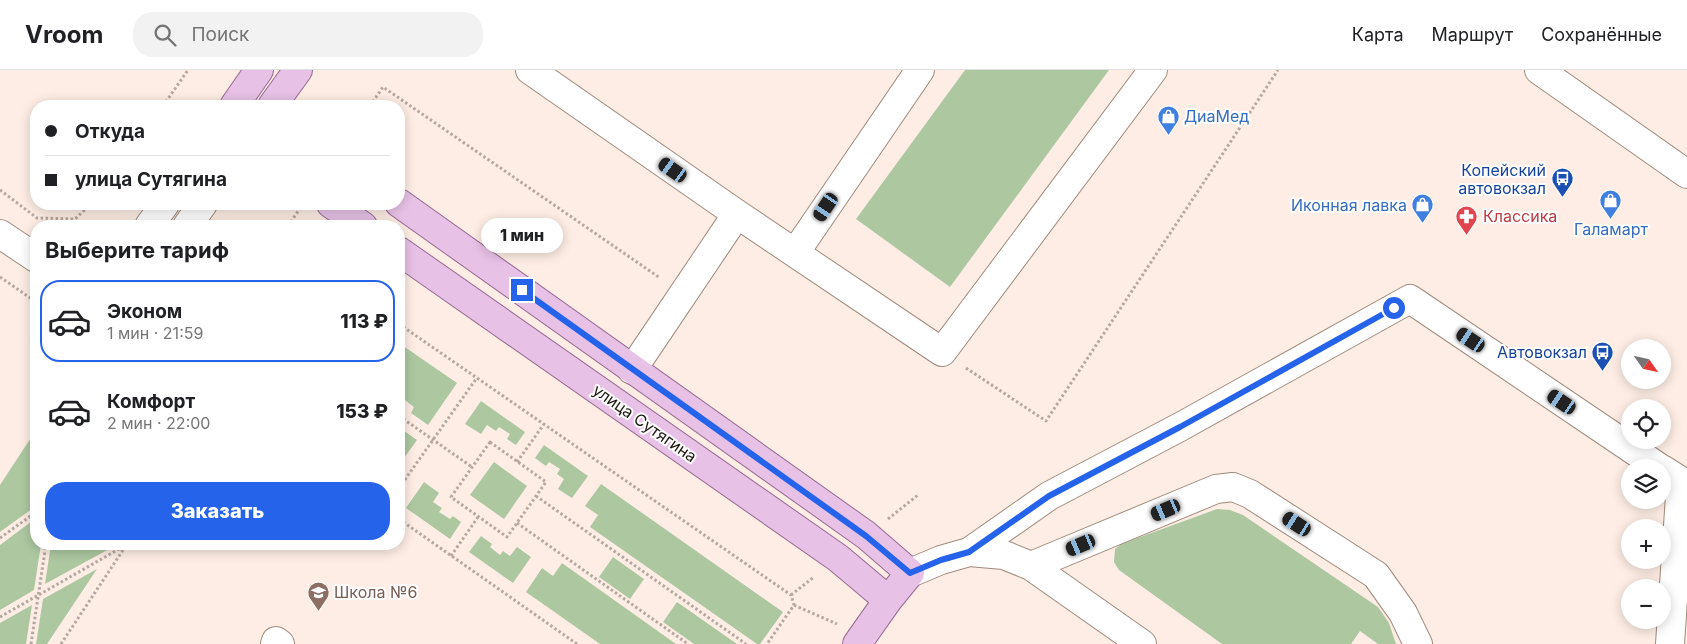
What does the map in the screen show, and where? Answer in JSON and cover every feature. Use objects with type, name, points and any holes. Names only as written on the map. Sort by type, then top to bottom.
[{"type":"main road","points":[[248,100],[259,70]]},
{"type":"main road","points":[[276,100],[298,70]]},
{"type":"main road","points":[[405,207],[866,536],[910,573],[857,644]]},
{"type":"main road","points":[[340,210],[354,220]]},
{"type":"main road","name":"улица Сутягина","points":[[405,255],[838,558],[888,600]]},
{"type":"street","points":[[530,70],[737,214],[942,352],[1153,70]]},
{"type":"street","points":[[795,253],[920,70]]},
{"type":"street","points":[[1539,70],[1687,174]]},
{"type":"street","points":[[632,370],[737,214]]},
{"type":"street","points":[[0,234],[30,254]]},
{"type":"street","points":[[910,573],[941,560],[969,552],[1049,496],[1180,427],[1410,299],[1648,459]]},
{"type":"street","points":[[1670,644],[1681,482],[1671,475]]},
{"type":"street","points":[[1031,566],[1216,489],[1232,487],[1250,494],[1376,575],[1403,613],[1418,644]]},
{"type":"street","points":[[969,552],[1004,555],[1031,566],[1142,644]]},
{"type":"street","points":[[274,644],[276,641],[280,644]]},
{"type":"path","points":[[166,100],[188,70]]},
{"type":"path","points":[[942,352],[1046,421],[1278,70]]},
{"type":"path","points":[[374,100],[383,87],[402,100]]},
{"type":"path","points":[[405,102],[684,294]]},
{"type":"path","points":[[0,190],[37,218],[75,219],[85,210]]},
{"type":"path","points":[[0,277],[30,298]]},
{"type":"path","points":[[405,328],[791,595],[794,605],[767,644]]},
{"type":"path","points":[[405,480],[476,379]]},
{"type":"path","points":[[405,420],[472,467]]},
{"type":"path","points":[[517,462],[544,424]]},
{"type":"path","points":[[490,442],[546,482],[507,537],[451,497],[472,467],[490,442]]},
{"type":"path","points":[[536,496],[746,644]]},
{"type":"path","points":[[0,538],[30,516]]},
{"type":"path","points":[[451,556],[478,517]]},
{"type":"path","points":[[517,522],[688,644]]},
{"type":"path","points":[[405,523],[576,644]]},
{"type":"path","points":[[31,644],[45,550]]},
{"type":"path","points":[[0,617],[117,550]]},
{"type":"path","points":[[61,644],[123,550]]},
{"type":"green space","points":[[965,70],[1109,70],[950,287],[856,219]]},
{"type":"green space","points":[[405,347],[457,383],[428,425],[411,413],[414,407],[405,400]]},
{"type":"green space","points":[[481,401],[525,432],[516,445],[507,439],[510,434],[499,427],[496,431],[487,425],[481,434],[465,424]]},
{"type":"green space","points":[[405,432],[417,440],[405,457]]},
{"type":"green space","points":[[30,439],[30,510],[0,532],[0,485]]},
{"type":"green space","points":[[544,445],[588,476],[572,498],[558,489],[564,479],[557,474],[560,469],[549,462],[546,466],[535,458]]},
{"type":"green space","points":[[494,462],[527,486],[504,519],[470,495]]},
{"type":"green space","points":[[424,482],[439,493],[433,502],[442,508],[439,512],[450,519],[453,516],[461,522],[450,539],[406,508]]},
{"type":"green space","points":[[601,484],[783,612],[760,644],[757,644],[590,527],[598,515],[585,506]]},
{"type":"green space","points":[[1217,509],[1230,510],[1243,515],[1378,607],[1389,623],[1396,644],[1378,644],[1360,631],[1351,644],[1222,644],[1119,570],[1114,562],[1115,549],[1121,544]]},
{"type":"green space","points":[[30,522],[30,550],[40,550],[34,590],[0,610],[0,545]]},
{"type":"green space","points":[[481,536],[492,544],[490,547],[500,555],[503,551],[510,556],[517,547],[531,557],[513,583],[469,552]]},
{"type":"green space","points":[[50,550],[107,550],[45,584]]},
{"type":"green space","points":[[613,557],[644,579],[630,599],[599,577]]},
{"type":"green space","points":[[562,563],[676,644],[600,644],[526,592],[542,568],[553,576]]},
{"type":"green space","points":[[97,569],[47,644],[36,644],[43,599]]},
{"type":"green space","points":[[677,602],[737,644],[694,644],[663,622]]},
{"type":"green space","points":[[32,605],[26,644],[0,644],[0,623]]},
{"type":"place","name":"ДиаМед","points":[[1168,135]]},
{"type":"place","name":"Копейский автовокзал","points":[[1562,198]]},
{"type":"place","name":"Галамарт","points":[[1611,219]]},
{"type":"place","name":"Иконная лавка","points":[[1423,224]]},
{"type":"place","name":"Классика","points":[[1467,235]]},
{"type":"place","name":"Автовокзал","points":[[1603,371]]},
{"type":"place","name":"Школа №6","points":[[318,611]]},
{"type":"route","points":[[522,290],[866,536],[910,573],[941,560],[969,552],[1049,496],[1180,427],[1394,308]]}]
